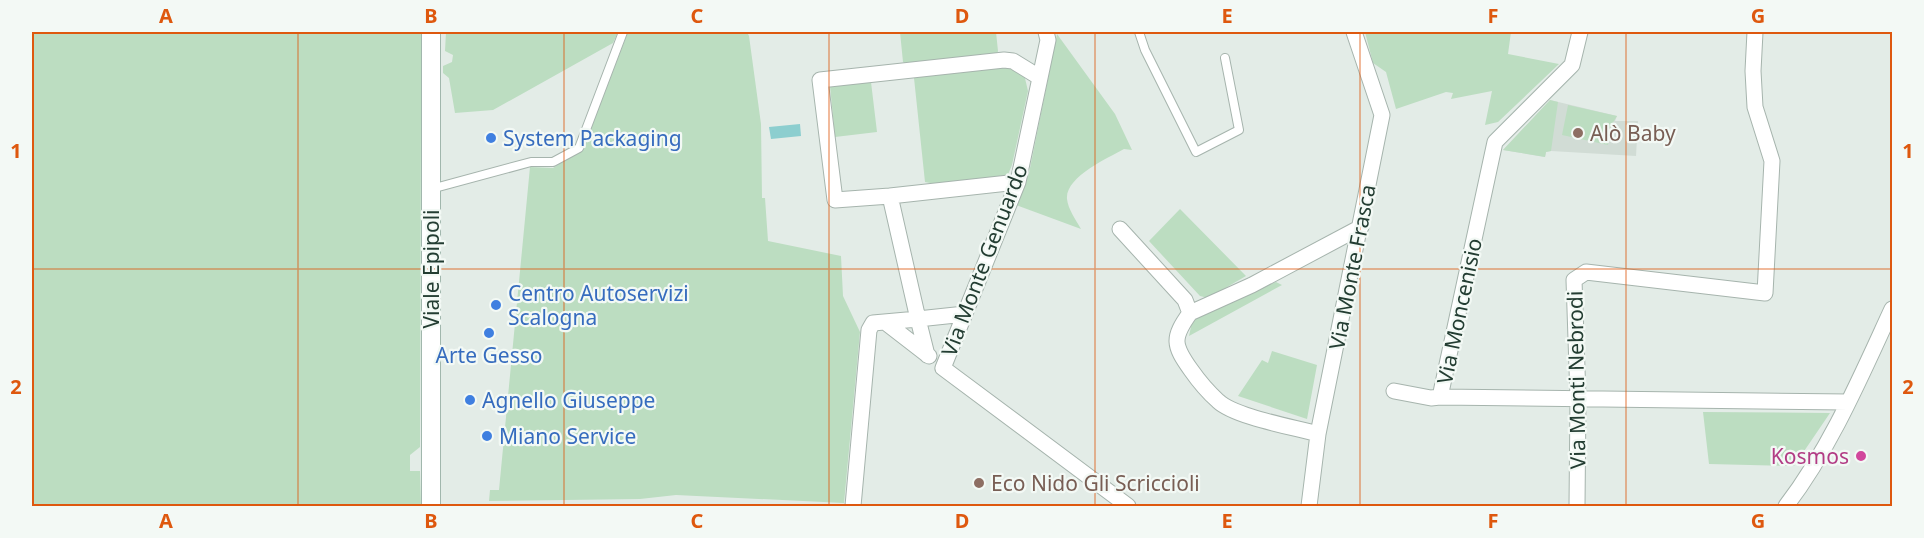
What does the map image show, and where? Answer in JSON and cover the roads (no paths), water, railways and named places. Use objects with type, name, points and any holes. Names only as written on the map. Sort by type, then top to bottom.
[{"type":"main road","name":"Viale Epipoli","points":[[431,32],[431,507]]},
{"type":"street","name":"Via Monte Genuardo","points":[[1046,32],[1048,40],[1018,182],[943,368],[1128,507]]},
{"type":"street","name":"Via Monte Frasca","points":[[1309,507],[1318,434],[1382,115],[1354,32]]},
{"type":"street","name":"Via Moncenisio","points":[[1580,32],[1572,65],[1495,142],[1440,397],[1848,402]]},
{"type":"street","name":"Via Monti Nebrodi","points":[[1576,507],[1578,398],[1574,280],[1586,272],[1765,293],[1772,161],[1755,107],[1753,71],[1755,32]]},
{"type":"street","points":[[1018,182],[835,200],[820,80],[1004,60],[1013,61],[1039,77]]},
{"type":"street","points":[[890,196],[927,355]]},
{"type":"street","points":[[1318,434],[1243,413],[1219,403],[1180,355],[1177,343],[1178,331],[1190,313],[1252,285],[1361,227]]},
{"type":"street","points":[[1120,230],[1185,300],[1190,313]]},
{"type":"street","points":[[1786,507],[1803,484],[1848,402],[1893,309]]},
{"type":"street","points":[[853,507],[869,330],[873,323],[965,314]]},
{"type":"street","points":[[885,322],[943,368]]},
{"type":"street","points":[[1394,391],[1431,398],[1440,397]]},
{"type":"lane","points":[[431,189],[531,162],[553,162],[579,148],[623,32]]},
{"type":"lane","points":[[1139,32],[1145,50],[1196,152],[1239,130],[1225,58]]},
{"type":"water","points":[[800,124],[801,136],[771,139],[769,127]]},
{"type":"place","name":"Alò Baby","points":[[1578,133]]},
{"type":"place","name":"System Packaging","points":[[491,138]]},
{"type":"place","name":"Centro Autoservizi Scalogna","points":[[496,305]]},
{"type":"place","name":"Arte Gesso","points":[[489,333]]},
{"type":"place","name":"Agnello Giuseppe","points":[[470,400]]},
{"type":"place","name":"Miano Service","points":[[487,436]]},
{"type":"place","name":"Kosmos","points":[[1861,456]]},
{"type":"place","name":"Eco Nido Gli Scriccioli","points":[[979,483]]}]
